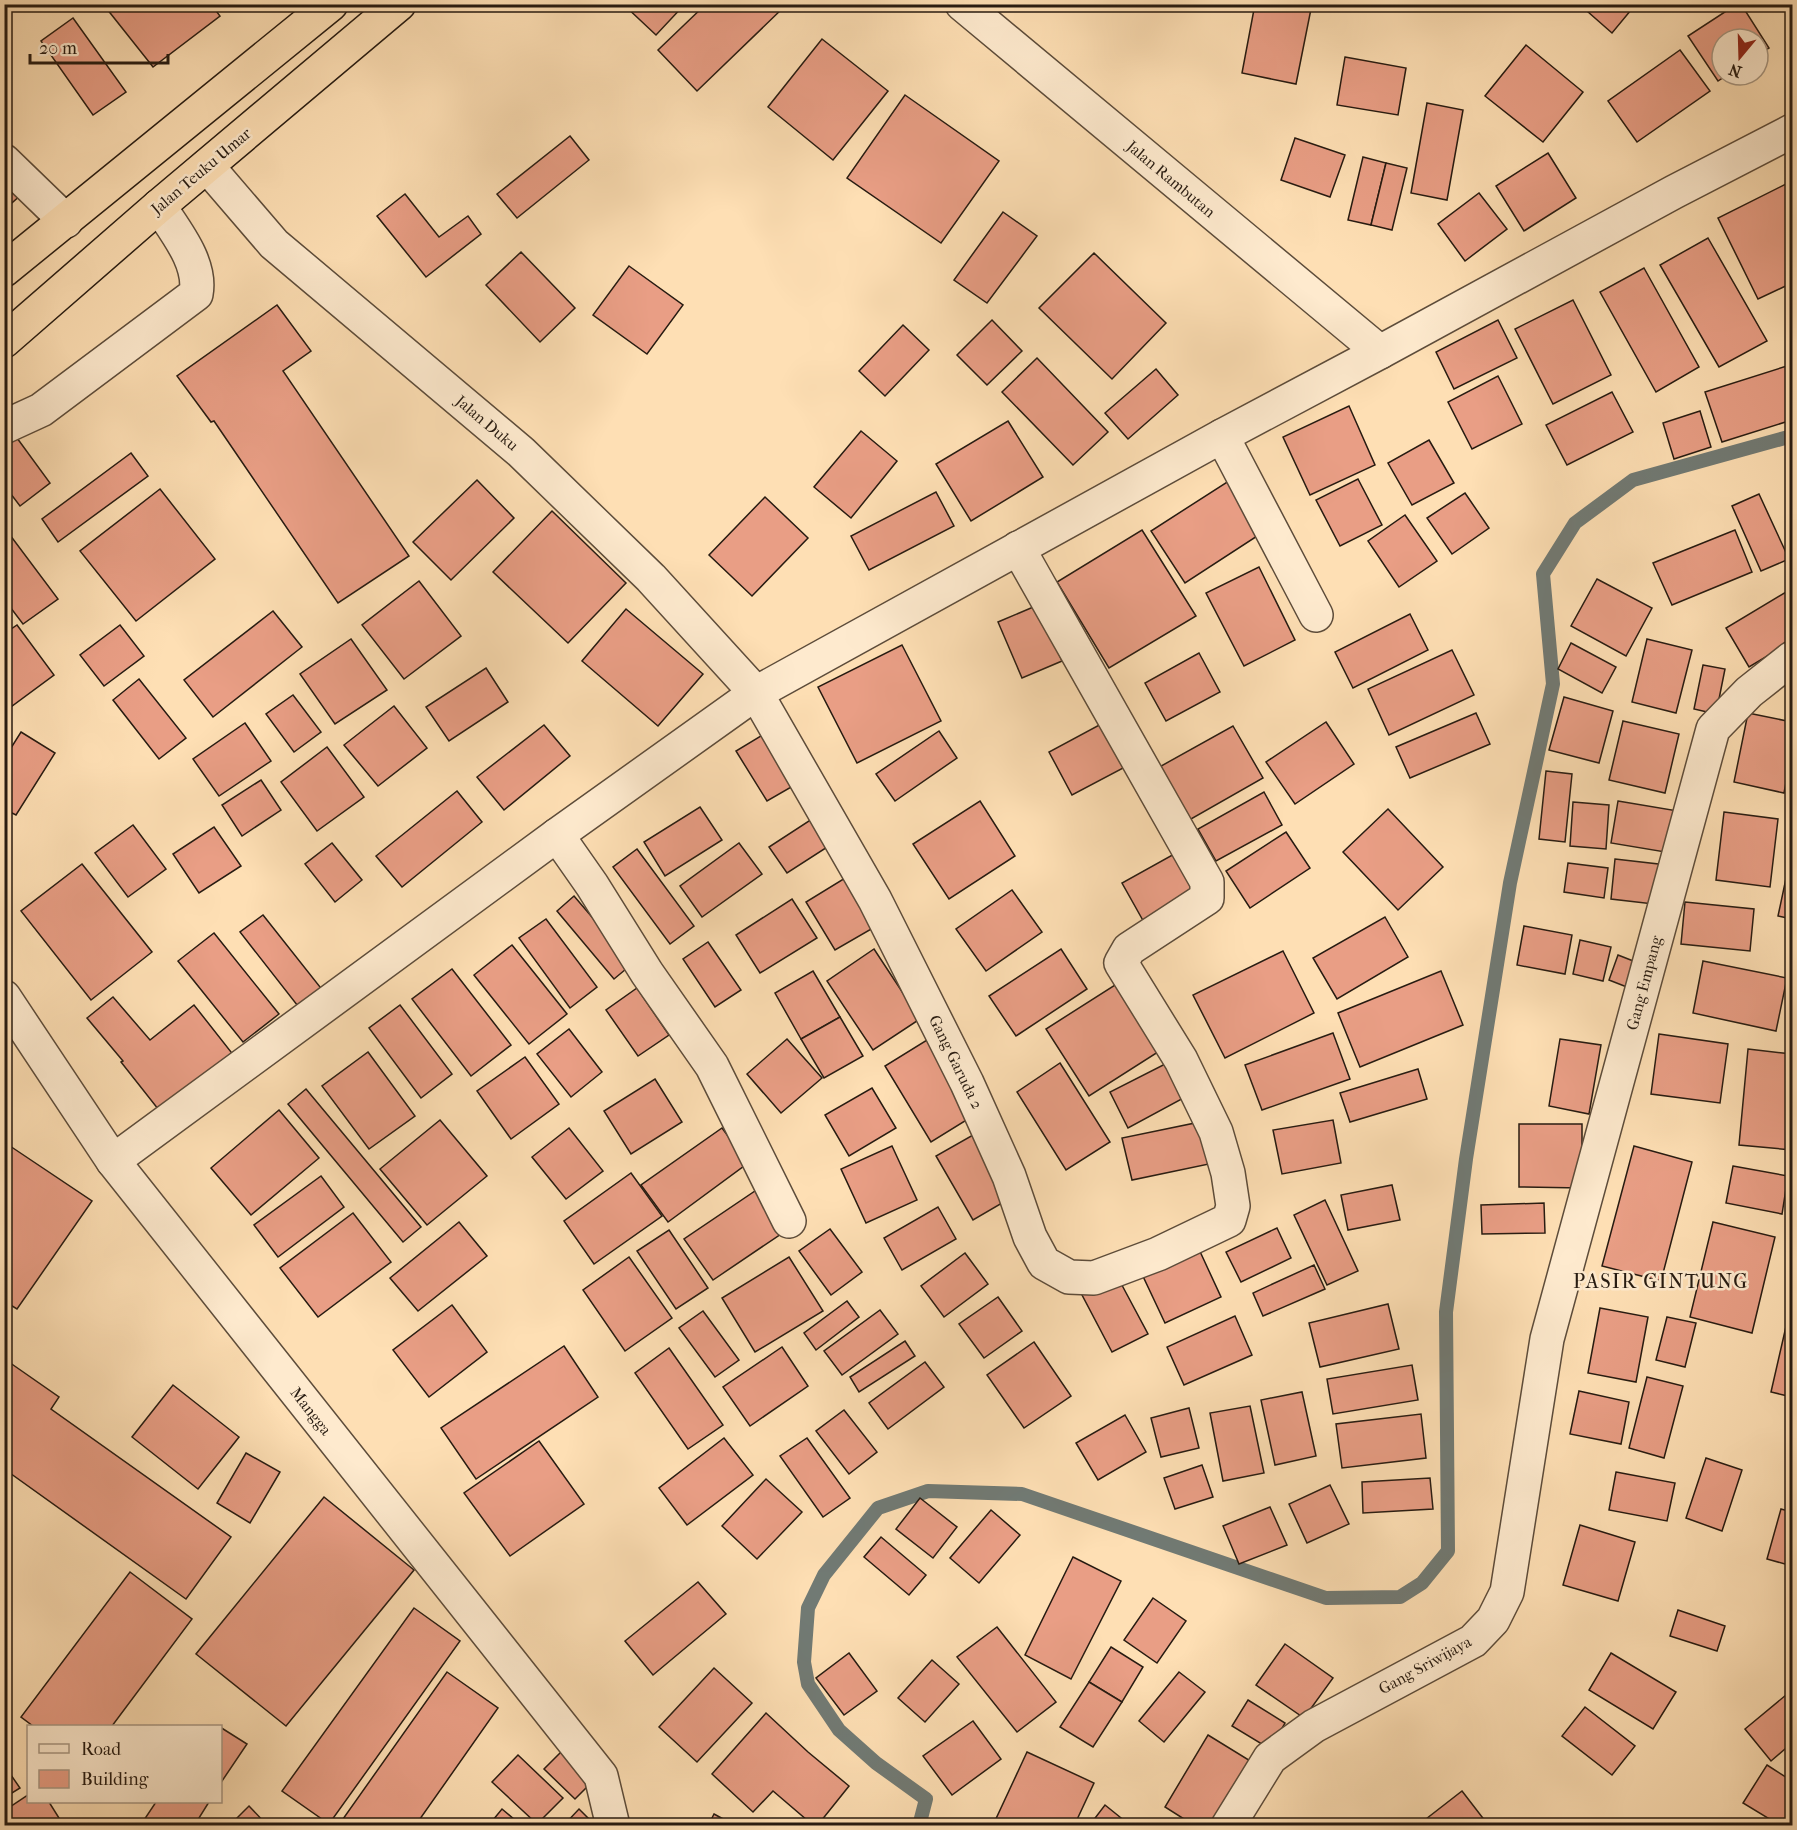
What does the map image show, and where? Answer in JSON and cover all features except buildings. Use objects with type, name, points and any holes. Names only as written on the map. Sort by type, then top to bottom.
[{"type":"highway","points":[[4,270],[331,4]]},
{"type":"highway","name":"Jalan Teuku Umar","points":[[4,341],[159,206],[399,4]]},
{"type":"street","name":"Jalan Rambutan","points":[[962,4],[1380,352]]},
{"type":"street","points":[[113,1161],[557,835],[756,693],[1222,436],[1674,192],[1792,131]]},
{"type":"street","points":[[4,161],[66,221]]},
{"type":"street","name":"Jalan Duku","points":[[207,166],[274,244],[521,452],[651,578],[756,693]]},
{"type":"street","points":[[4,427],[41,410],[196,294],[198,283],[189,254],[159,206]]},
{"type":"street","points":[[1222,436],[1316,615]]},
{"type":"street","name":"Gang Garuda 2","points":[[756,693],[875,900],[967,1083],[1009,1176],[1030,1237],[1044,1263],[1069,1277],[1094,1278],[1158,1254],[1229,1220],[1233,1206],[1228,1173],[1216,1132],[1181,1060],[1121,963],[1128,949],[1206,898],[1207,882],[1018,548]]},
{"type":"street","name":"Gang Empang","points":[[1547,1339],[1713,729],[1749,692],[1792,658]]},
{"type":"street","points":[[557,835],[592,885],[647,973],[712,1066],[789,1221]]},
{"type":"street","name":"Mangga","points":[[4,997],[113,1161],[601,1776],[613,1826]]},
{"type":"street","name":"Gang Sriwijaya","points":[[1228,1826],[1270,1758],[1314,1726],[1473,1641],[1493,1620],[1507,1593],[1547,1339]]},
{"type":"waterway","points":[[919,1826],[926,1799],[876,1763],[839,1730],[808,1684],[804,1662],[808,1608],[824,1575],[878,1508],[928,1491],[1022,1494],[1326,1598],[1400,1597],[1422,1583],[1448,1551],[1446,1312],[1466,1159],[1510,883],[1553,684],[1543,574],[1575,523],[1633,480],[1792,436]]},
{"type":"district","name":"PASIR GINTUNG","points":[[1661,1281]]}]
